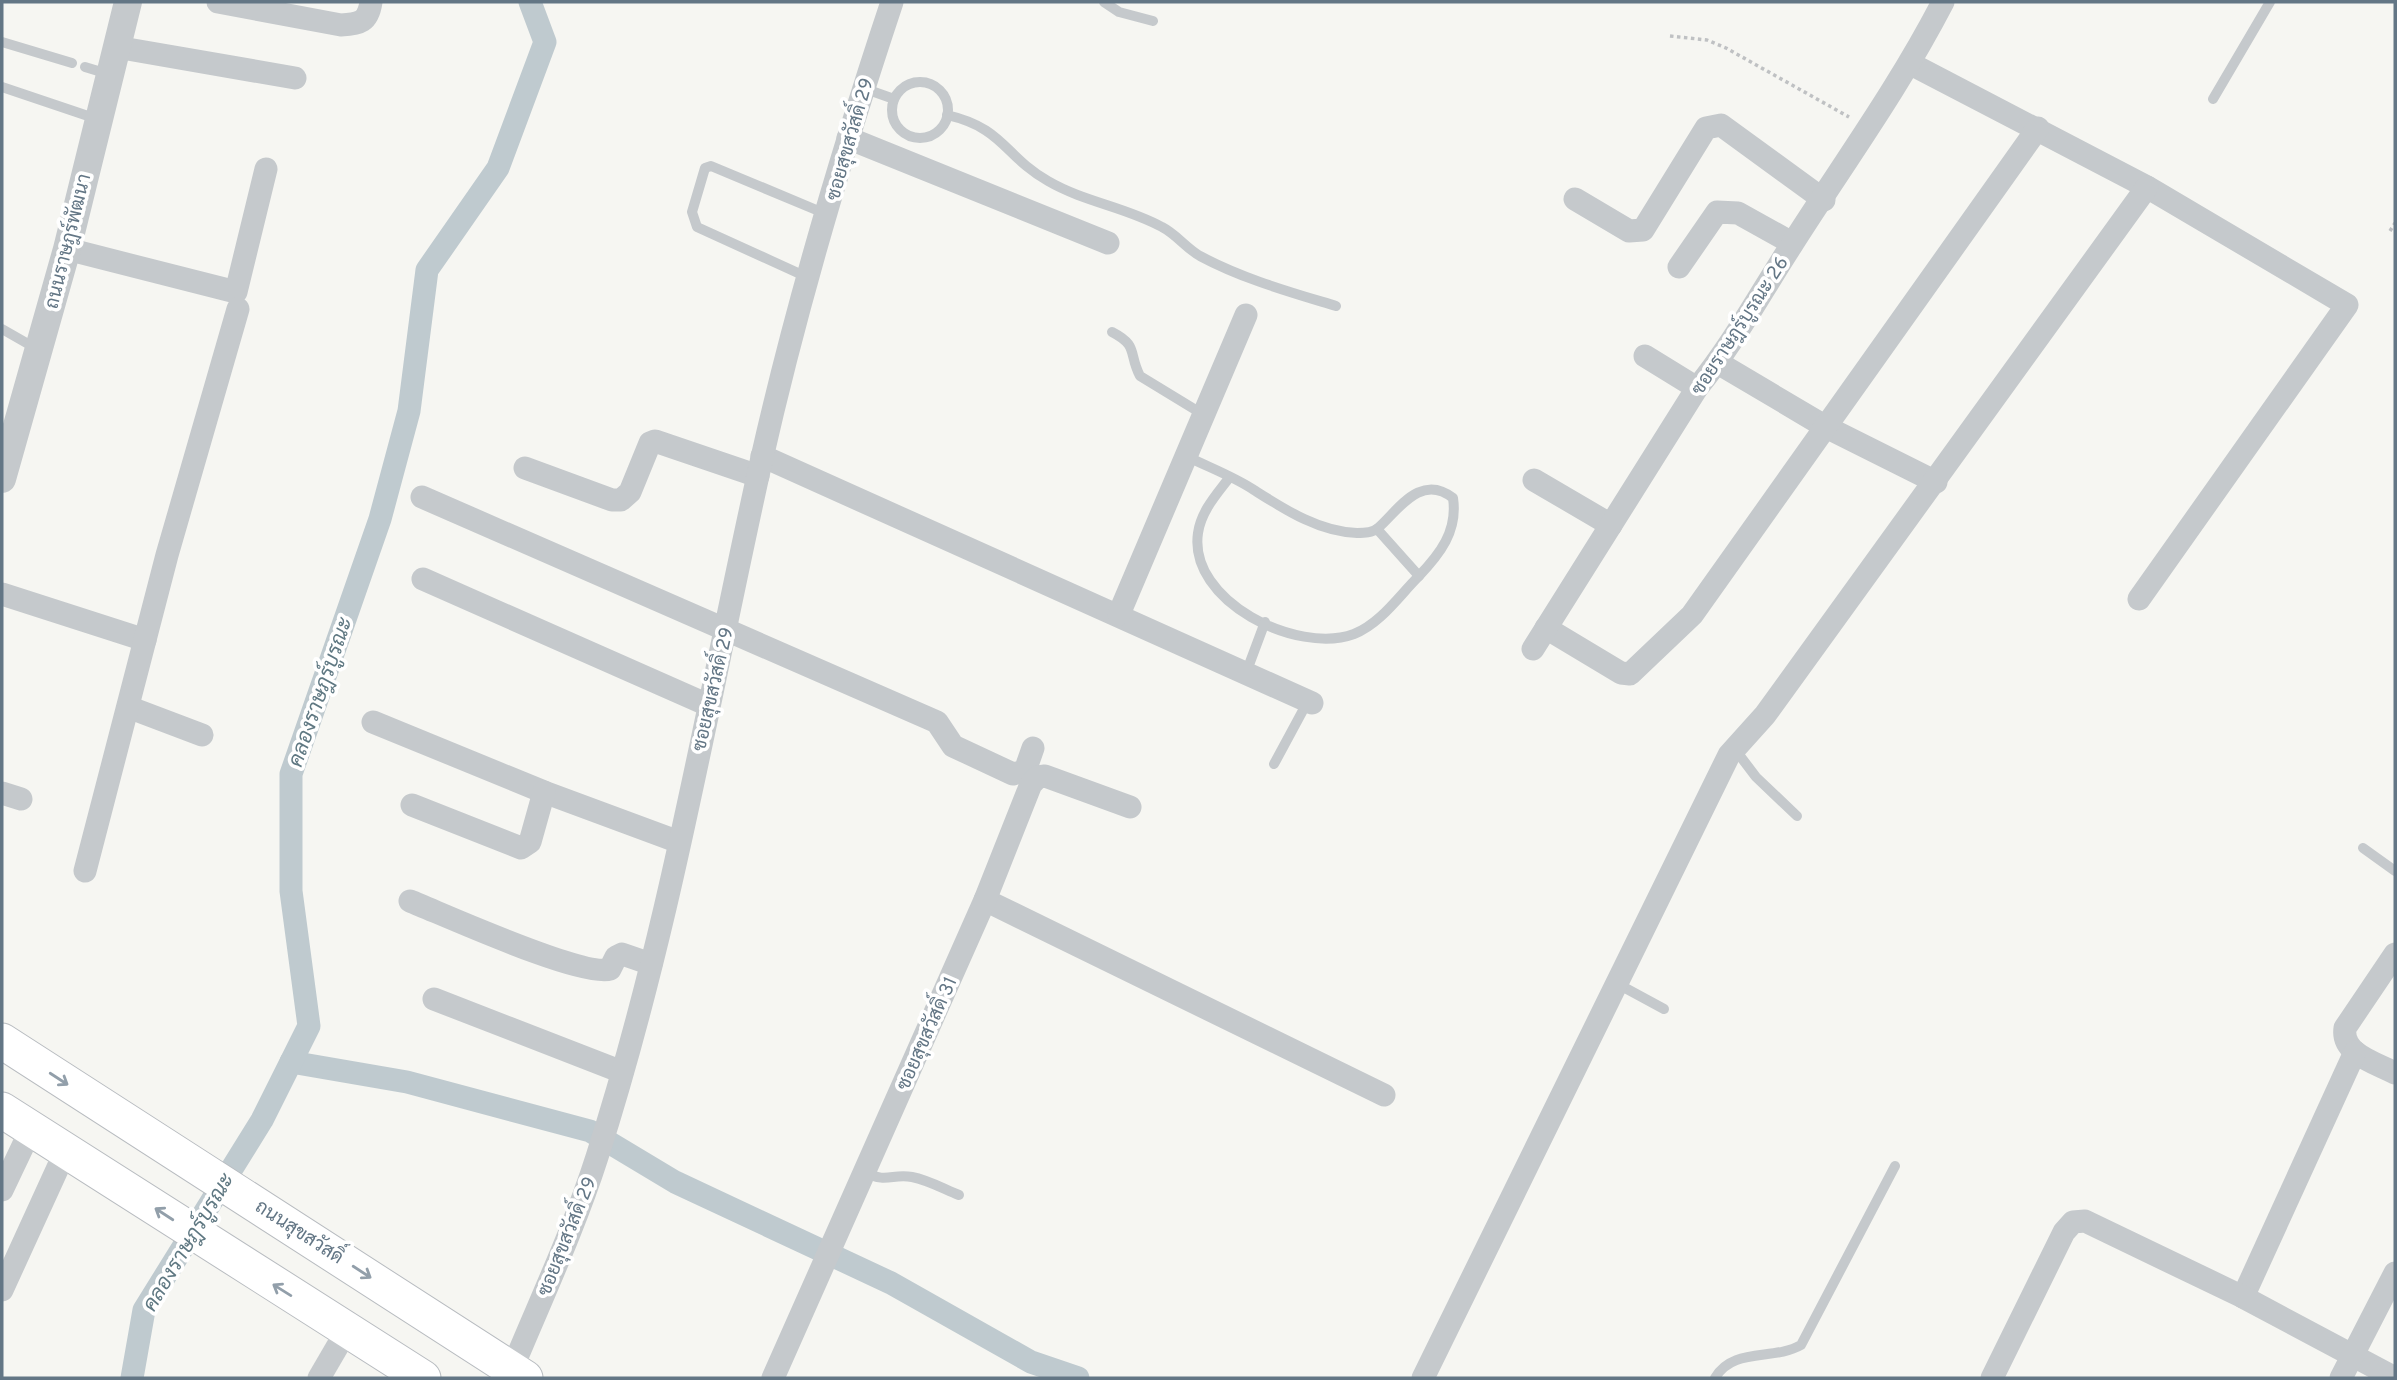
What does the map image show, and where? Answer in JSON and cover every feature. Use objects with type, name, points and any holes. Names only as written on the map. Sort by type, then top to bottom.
[{"type":"main road","name":"ถนนสุขสวัสดิ์","points":[[2,1041],[519,1374]]},
{"type":"main road","points":[[2,1110],[423,1378]]},
{"type":"street","name":"ถนนราษฎร์พัฒนา","points":[[3,471],[67,248],[97,119],[97,71],[116,47],[128,2]]},
{"type":"street","points":[[218,2],[341,25],[359,24],[368,16],[371,2]]},
{"type":"street","name":"ซอยสุขสวัสดิ์ 29","points":[[519,1374],[596,1161],[622,1072],[651,964],[679,842],[760,466],[848,138],[892,2]]},
{"type":"street","name":"ซอยราษฎร์บูรณะ 26","points":[[1533,649],[1697,388],[1718,363],[1792,243],[1824,200],[1911,64],[1943,2]]},
{"type":"street","points":[[116,47],[295,78]]},
{"type":"street","points":[[1911,64],[2147,187],[2347,305],[2139,600]]},
{"type":"street","points":[[1575,199],[1629,231],[1643,230],[1706,128],[1721,125],[1824,200]]},
{"type":"street","points":[[1546,628],[1621,673],[1630,674],[1692,615],[2038,128]]},
{"type":"street","points":[[848,138],[1108,243]]},
{"type":"street","points":[[67,248],[236,292],[266,169]]},
{"type":"street","points":[[1423,1378],[1615,983],[1734,748],[1765,715],[2147,187]]},
{"type":"street","points":[[1679,267],[1717,212],[1738,213],[1792,243]]},
{"type":"street","points":[[85,871],[145,640],[238,309]]},
{"type":"street","points":[[1119,614],[1246,314]]},
{"type":"street","points":[[1645,356],[1697,388]]},
{"type":"street","points":[[1718,363],[1826,427],[1936,482]]},
{"type":"street","points":[[526,468],[612,500],[621,500],[630,492],[650,443],[655,441],[760,466],[1119,614],[1310,702]]},
{"type":"street","points":[[1534,480],[1611,525]]},
{"type":"street","points":[[422,497],[937,722],[953,746],[1013,774],[1025,771],[1032,748]]},
{"type":"street","points":[[423,579],[708,705]]},
{"type":"street","points":[[2,594],[145,640]]},
{"type":"street","points":[[128,707],[202,735]]},
{"type":"street","points":[[373,722],[544,792],[679,842]]},
{"type":"street","name":"ซอยสุขสวัสดิ์ 31","points":[[773,1378],[985,900],[1031,784],[1038,776],[1045,775],[1130,807]]},
{"type":"street","points":[[412,805],[521,848],[530,842],[544,792]]},
{"type":"street","points":[[985,900],[1384,1095]]},
{"type":"street","points":[[410,901],[593,970],[610,969],[616,957],[622,954],[651,964]]},
{"type":"street","points":[[2395,954],[2345,1028],[2346,1044],[2355,1052],[2395,1073]]},
{"type":"street","points":[[434,999],[622,1072]]},
{"type":"street","points":[[2243,1297],[2355,1052]]},
{"type":"street","points":[[2,1191],[32,1129]]},
{"type":"street","points":[[2,1290],[66,1150]]},
{"type":"street","points":[[1992,1378],[2064,1231],[2073,1222],[2085,1221],[2243,1297],[2395,1378]]},
{"type":"street","points":[[2341,1378],[2395,1273]]},
{"type":"street","points":[[319,1378],[347,1330]]},
{"type":"lane","points":[[1104,2],[1119,12],[1153,21]]},
{"type":"lane","points":[[2213,99],[2270,2]]},
{"type":"lane","points":[[2,42],[72,63]]},
{"type":"lane","points":[[927,83],[945,97],[947,115],[940,130],[930,136],[908,135],[898,128],[893,118],[894,99],[905,87],[927,83]]},
{"type":"lane","points":[[2,87],[97,119]]},
{"type":"lane","points":[[863,88],[894,99]]},
{"type":"lane","points":[[947,115],[982,125],[998,136],[1023,163],[1050,183],[1163,227],[1198,255],[1233,271],[1336,306]]},
{"type":"lane","points":[[809,278],[697,227],[692,212],[705,168],[711,166],[827,215]]},
{"type":"lane","points":[[2,329],[39,350]]},
{"type":"lane","points":[[1112,332],[1125,338],[1133,349],[1135,367],[1140,376],[1204,415]]},
{"type":"lane","points":[[1186,456],[1229,478],[1291,513],[1333,530],[1354,533],[1377,529],[1402,501],[1423,492],[1439,490],[1453,498],[1455,510],[1450,536],[1434,561],[1373,623],[1353,634],[1316,640],[1251,616],[1218,593],[1202,572],[1198,532],[1207,506],[1229,478]]},
{"type":"lane","points":[[1377,529],[1419,576]]},
{"type":"lane","points":[[1246,673],[1265,622]]},
{"type":"lane","points":[[1274,764],[1310,702]]},
{"type":"lane","points":[[1734,748],[1756,777],[1797,816]]},
{"type":"lane","points":[[2363,848],[2395,871]]},
{"type":"lane","points":[[1615,983],[1664,1009]]},
{"type":"lane","points":[[1715,1378],[1721,1367],[1731,1361],[1801,1345],[1895,1166]]},
{"type":"lane","points":[[864,1172],[883,1180],[899,1176],[915,1177],[959,1195]]},
{"type":"path","points":[[1670,36],[1707,40],[1726,48],[1869,128]]},
{"type":"path","points":[[2390,231],[2395,223]]},
{"type":"waterway","name":"คลองราษฎร์บูรณะ","points":[[132,1378],[144,1310],[262,1120],[309,1026],[291,891],[291,774],[380,519],[409,411],[427,270],[498,168],[545,42],[530,2]]},
{"type":"waterway","points":[[291,1062],[407,1082],[590,1131],[675,1182],[891,1283],[1031,1362],[1078,1378]]}]
